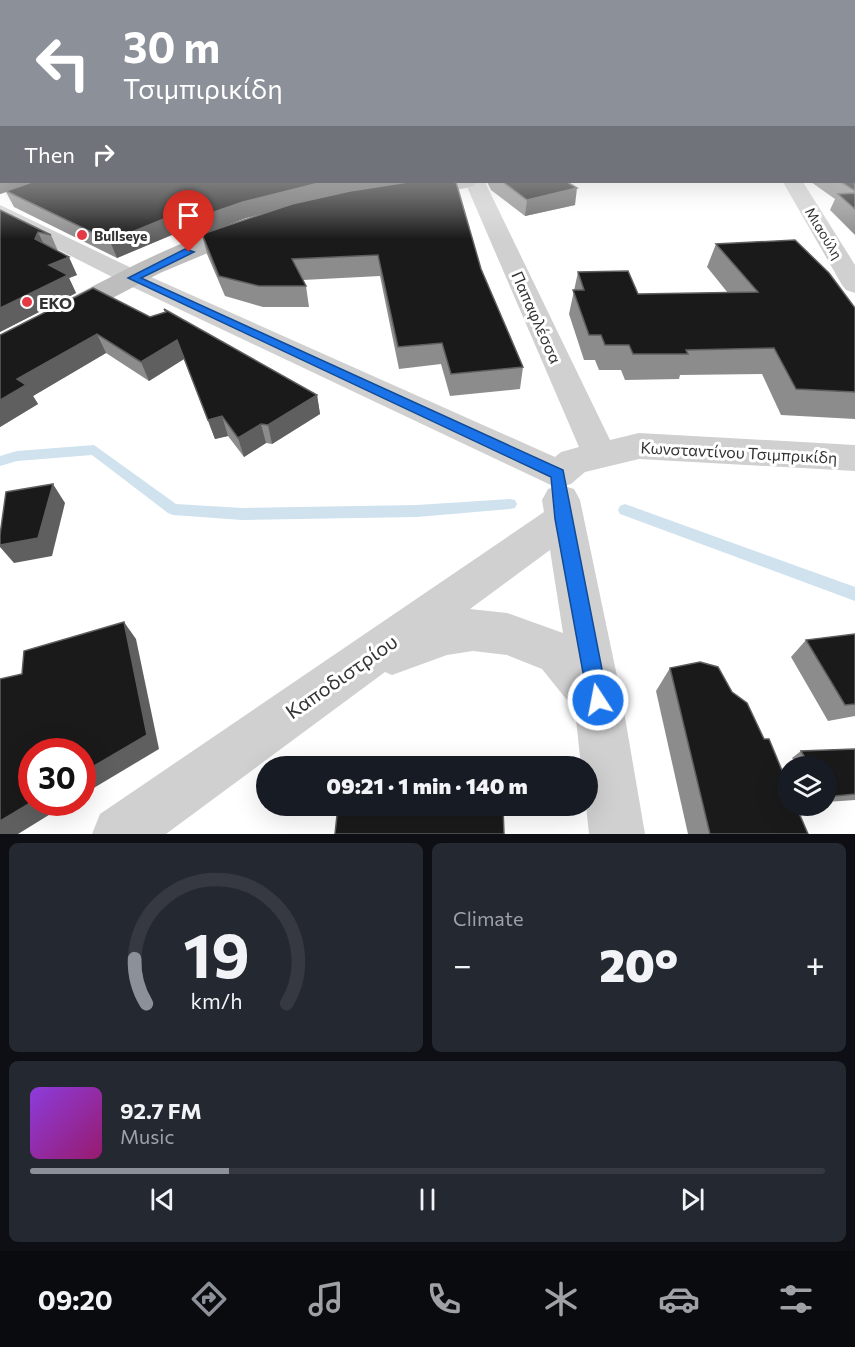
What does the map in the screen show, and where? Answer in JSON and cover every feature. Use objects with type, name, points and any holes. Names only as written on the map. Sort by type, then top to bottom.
[{"type":"main road","points":[[390,194],[439,183]]},
{"type":"main road","points":[[0,346],[204,244],[265,222]]},
{"type":"street","name":"Παπαφλέσσα","points":[[475,183],[599,453]]},
{"type":"street","name":"Μιαούλη","points":[[794,183],[855,285]]},
{"type":"street","points":[[0,212],[133,278],[558,474],[563,519],[598,700],[617,834]]},
{"type":"street","name":"Κωνσταντίνου Τσιμπρικίδη","points":[[558,474],[574,461],[599,453],[639,446],[855,458]]},
{"type":"street","name":"Καποδιστρίου","points":[[120,834],[563,519]]},
{"type":"street","points":[[356,666],[447,634],[473,630],[507,634],[558,653],[598,700]]},
{"type":"building","points":[[29,183],[319,183],[243,202],[188,221],[181,212],[110,241],[6,191]]},
{"type":"building","points":[[402,183],[456,183],[481,269],[523,367],[451,374],[442,343],[398,347],[378,255],[292,259],[306,286],[259,286],[219,276],[202,234],[292,204],[350,191]]},
{"type":"building","points":[[504,183],[569,183],[577,188],[527,200]]},
{"type":"building","points":[[843,183],[855,183],[855,191]]},
{"type":"building","points":[[855,193],[855,209],[838,194]]},
{"type":"building","points":[[0,210],[51,235],[38,232],[35,239],[69,257],[49,265],[68,275],[0,308]]},
{"type":"building","points":[[795,240],[829,273],[855,308],[855,392],[796,389],[774,348],[686,350],[688,354],[633,354],[629,345],[605,345],[601,335],[589,335],[573,290],[584,290],[578,272],[628,271],[638,294],[758,292],[716,244]]},
{"type":"building","points":[[93,288],[150,317],[166,312],[164,309],[317,395],[268,425],[261,424],[238,438],[222,416],[208,420],[177,340],[141,362],[97,334],[17,379],[26,385],[0,400],[0,335]]},
{"type":"building","points":[[53,484],[38,538],[0,545],[6,492]]},
{"type":"building","points":[[124,622],[147,735],[96,765],[96,738],[18,738],[18,810],[0,821],[0,679],[22,674],[24,651]]},
{"type":"building","points":[[855,634],[855,704],[845,705],[806,640]]},
{"type":"building","points":[[700,662],[718,667],[732,692],[747,703],[764,739],[769,739],[777,758],[777,816],[800,816],[808,834],[710,834],[670,668]]},
{"type":"building","points":[[855,749],[855,794],[837,796],[837,756],[804,756],[801,751]]},
{"type":"building","points":[[337,816],[503,816],[504,834],[335,834]]},
{"type":"waterway","points":[[0,461],[17,456],[94,450],[173,509],[242,514],[417,511],[510,504]]},
{"type":"waterway","points":[[625,510],[855,594]]},
{"type":"place","name":"Bullseye","points":[[82,235]]},
{"type":"place","name":"EKO","points":[[27,302]]},
{"type":"route","points":[[189,252],[133,278],[558,474],[563,519],[598,700]]}]
